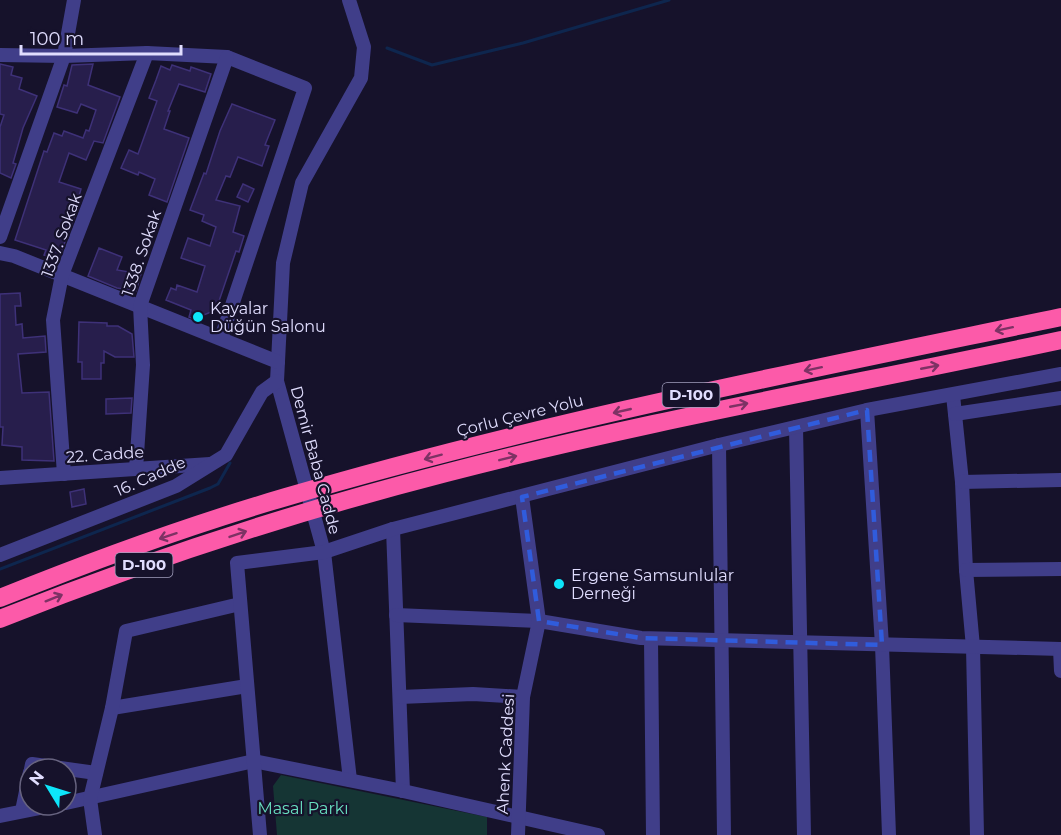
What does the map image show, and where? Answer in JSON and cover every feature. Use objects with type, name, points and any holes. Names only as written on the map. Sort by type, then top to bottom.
[{"type":"highway","name":"Çorlu Çevre Yolu","points":[[0,598],[83,566],[283,497],[324,486],[510,437],[705,392],[1061,317]]},
{"type":"highway","name":"D-100","points":[[0,619],[70,591],[289,517],[456,470],[723,408],[1061,340]]},
{"type":"street","points":[[0,237],[64,56],[74,0]]},
{"type":"street","name":"Demir Baba Cadde","points":[[350,0],[364,47],[361,78],[302,183],[283,263],[277,381],[324,552],[350,780]]},
{"type":"street","points":[[0,55],[64,56],[147,52],[227,57],[304,88],[221,338]]},
{"type":"street","name":"1337. Sokak","points":[[64,474],[53,320],[62,275],[147,52]]},
{"type":"street","name":"1338. Sokak","points":[[136,469],[143,365],[140,306],[227,57]]},
{"type":"street","points":[[0,266],[7,254],[278,362]]},
{"type":"street","points":[[260,835],[237,563],[324,552],[393,529],[719,445],[867,410],[1061,374]]},
{"type":"street","name":"16. Cadde","points":[[0,555],[176,486],[212,464],[226,455],[262,392],[277,381]]},
{"type":"street","points":[[953,395],[962,482],[966,570],[973,647],[977,835]]},
{"type":"street","points":[[955,414],[1061,398]]},
{"type":"street","points":[[867,410],[882,645],[889,835]]},
{"type":"street","points":[[796,427],[804,835]]},
{"type":"street","points":[[719,445],[724,835]]},
{"type":"street","name":"22. Cadde","points":[[0,478],[212,464]]},
{"type":"street","points":[[962,482],[1061,480]]},
{"type":"street","name":"Ahenk Caddesi","points":[[518,835],[522,697],[539,621],[522,497]]},
{"type":"street","points":[[393,529],[403,791]]},
{"type":"street","points":[[966,570],[1061,569]]},
{"type":"street","points":[[94,835],[90,799],[112,708],[126,631],[240,604]]},
{"type":"street","points":[[396,615],[539,621],[651,639],[1060,649],[1061,671]]},
{"type":"street","points":[[651,639],[653,835]]},
{"type":"street","points":[[112,708],[248,687]]},
{"type":"street","points":[[399,697],[473,694],[522,697]]},
{"type":"street","points":[[78,801],[254,761],[520,816],[598,835]]},
{"type":"street","points":[[78,770],[96,773]]},
{"type":"street","points":[[0,816],[18,813]]},
{"type":"highlighted area","points":[[867,410],[882,645],[641,638],[539,621],[522,497]]},
{"type":"green space","name":"Masal Parkı","points":[[281,775],[487,817],[487,835],[277,835],[273,786]]},
{"type":"building","points":[[0,64],[13,67],[11,75],[22,78],[19,89],[37,96],[23,128],[11,178],[0,173],[0,127],[4,115],[0,114]]},
{"type":"building","points":[[93,64],[88,85],[120,97],[103,143],[94,141],[86,160],[69,153],[59,182],[81,189],[74,218],[58,260],[44,255],[46,250],[15,240],[44,151],[47,152],[54,133],[62,136],[64,131],[83,138],[86,130],[89,131],[96,110],[81,104],[77,113],[57,107],[64,85],[67,86],[72,65]]},
{"type":"building","points":[[172,65],[190,71],[191,67],[211,74],[205,92],[179,84],[168,111],[170,111],[164,129],[189,138],[167,202],[149,195],[155,179],[121,168],[129,150],[138,154],[157,101],[149,98],[161,66],[170,70]]},
{"type":"building","points":[[232,104],[275,120],[265,145],[269,146],[262,166],[238,157],[230,177],[226,176],[216,200],[240,206],[233,232],[244,236],[239,252],[236,251],[216,310],[194,319],[189,317],[191,310],[166,300],[171,288],[176,290],[177,285],[197,292],[205,266],[181,258],[188,238],[210,246],[216,227],[202,221],[204,215],[190,210]]},
{"type":"building","points":[[243,184],[254,189],[248,202],[237,197]]},
{"type":"building","points":[[99,248],[122,257],[117,270],[141,274],[136,291],[117,288],[88,276]]},
{"type":"building","points":[[20,293],[21,306],[15,306],[16,325],[22,324],[23,338],[45,336],[46,352],[18,354],[22,393],[49,392],[54,461],[22,460],[22,447],[2,445],[0,294]]},
{"type":"building","points":[[79,322],[107,323],[107,326],[118,326],[132,334],[134,357],[115,357],[104,351],[101,379],[82,379],[82,362],[78,362]]},
{"type":"building","points":[[132,398],[131,413],[106,414],[106,399]]},
{"type":"building","points":[[84,489],[86,504],[72,507],[70,492]]},
{"type":"waterway","points":[[387,48],[432,65],[523,43],[669,0]]},
{"type":"waterway","points":[[0,569],[210,488],[218,484],[230,463]]},
{"type":"place","name":"Kayalar Düğün Salonu","points":[[198,317]]},
{"type":"place","name":"Ergene Samsunlular Derneği","points":[[559,584]]}]
